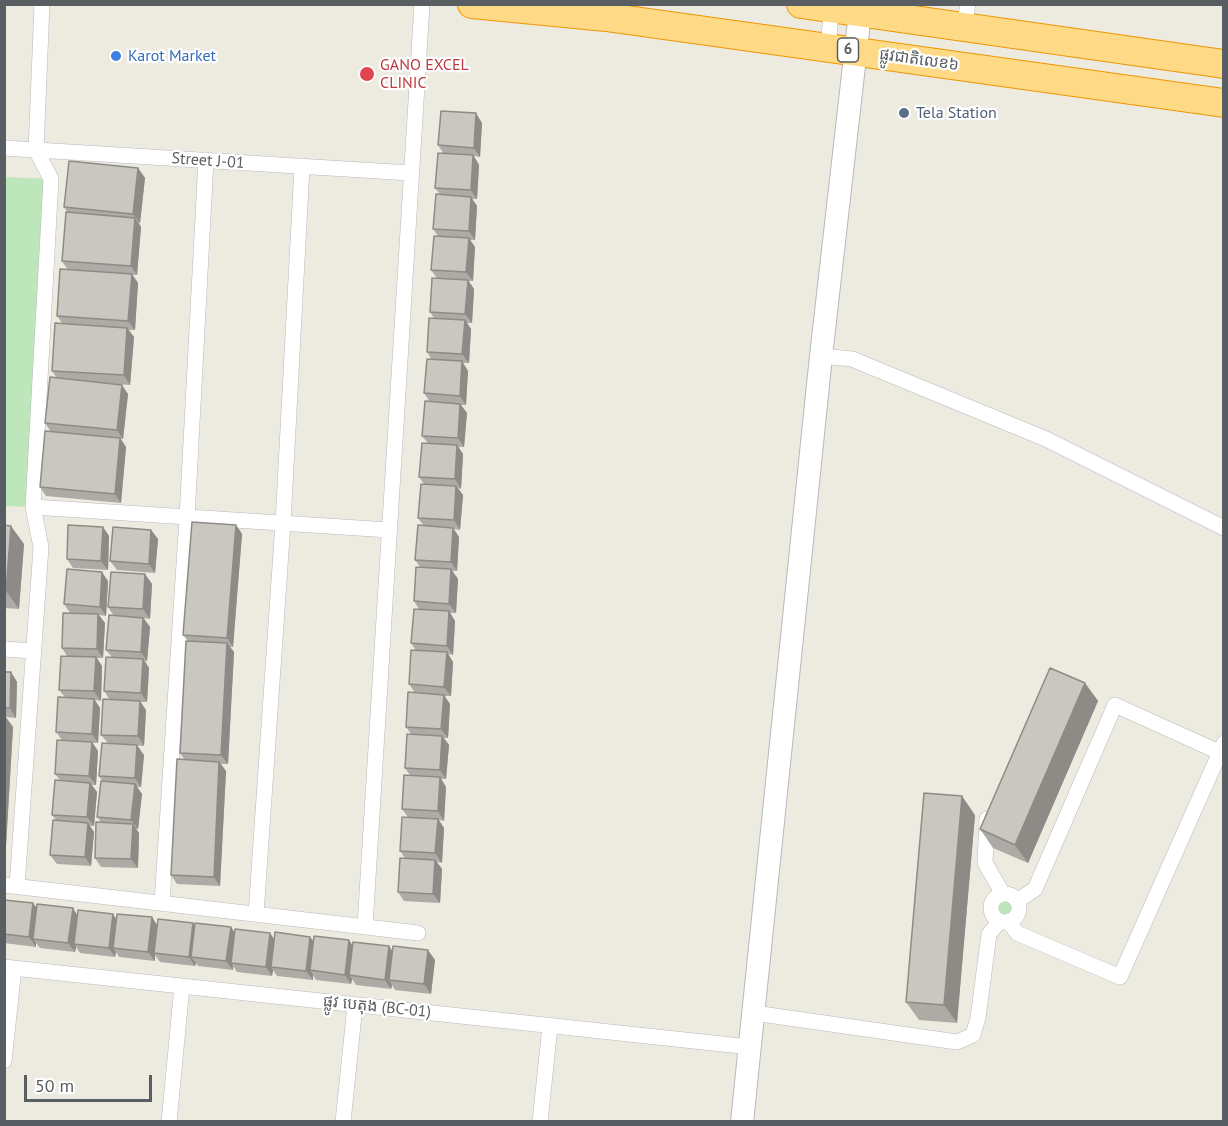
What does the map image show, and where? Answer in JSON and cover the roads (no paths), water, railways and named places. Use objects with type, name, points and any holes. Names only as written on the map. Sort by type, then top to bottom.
[{"type":"highway","name":"ផ្លូវជាតិលេខ៦","points":[[472,4],[606,17],[1224,103]]},
{"type":"highway","points":[[801,4],[832,6],[860,13],[966,16],[1224,64]]},
{"type":"main road","points":[[742,1122],[821,356],[860,13]]},
{"type":"street","points":[[42,4],[36,150],[51,179],[33,507],[41,547],[11,886],[418,933]]},
{"type":"street","points":[[365,926],[422,4]]},
{"type":"street","points":[[828,47],[832,6]]},
{"type":"street","name":"Street J-01","points":[[4,148],[411,173]]},
{"type":"street","points":[[162,903],[206,160]]},
{"type":"street","points":[[256,914],[283,524],[302,166]]},
{"type":"street","points":[[821,356],[852,359],[1046,439],[1224,528]]},
{"type":"street","points":[[33,507],[389,530]]},
{"type":"street","points":[[4,650],[33,651]]},
{"type":"street","points":[[754,1013],[957,1042],[973,1035],[978,1018],[989,934],[1004,921],[1018,912],[1017,901],[1012,896],[1003,894],[995,898],[991,906],[993,915],[1004,921],[1017,933],[1120,977],[1221,747],[1114,705],[1035,889],[1017,901]]},
{"type":"street","points":[[987,819],[985,863],[1003,894]]},
{"type":"street","points":[[4,1061],[9,968]]},
{"type":"street","name":"ផ្លូវ បេតុង (BC-01)","points":[[9,968],[750,1047]]},
{"type":"street","points":[[170,1122],[182,986]]},
{"type":"street","points":[[344,1122],[355,1005]]},
{"type":"street","points":[[540,1122],[550,1026]]},
{"type":"place","name":"Karot Market","points":[[116,56]]},
{"type":"place","name":"GANO EXCEL CLINIC","points":[[367,74]]},
{"type":"place","name":"Tela Station","points":[[904,113]]}]
